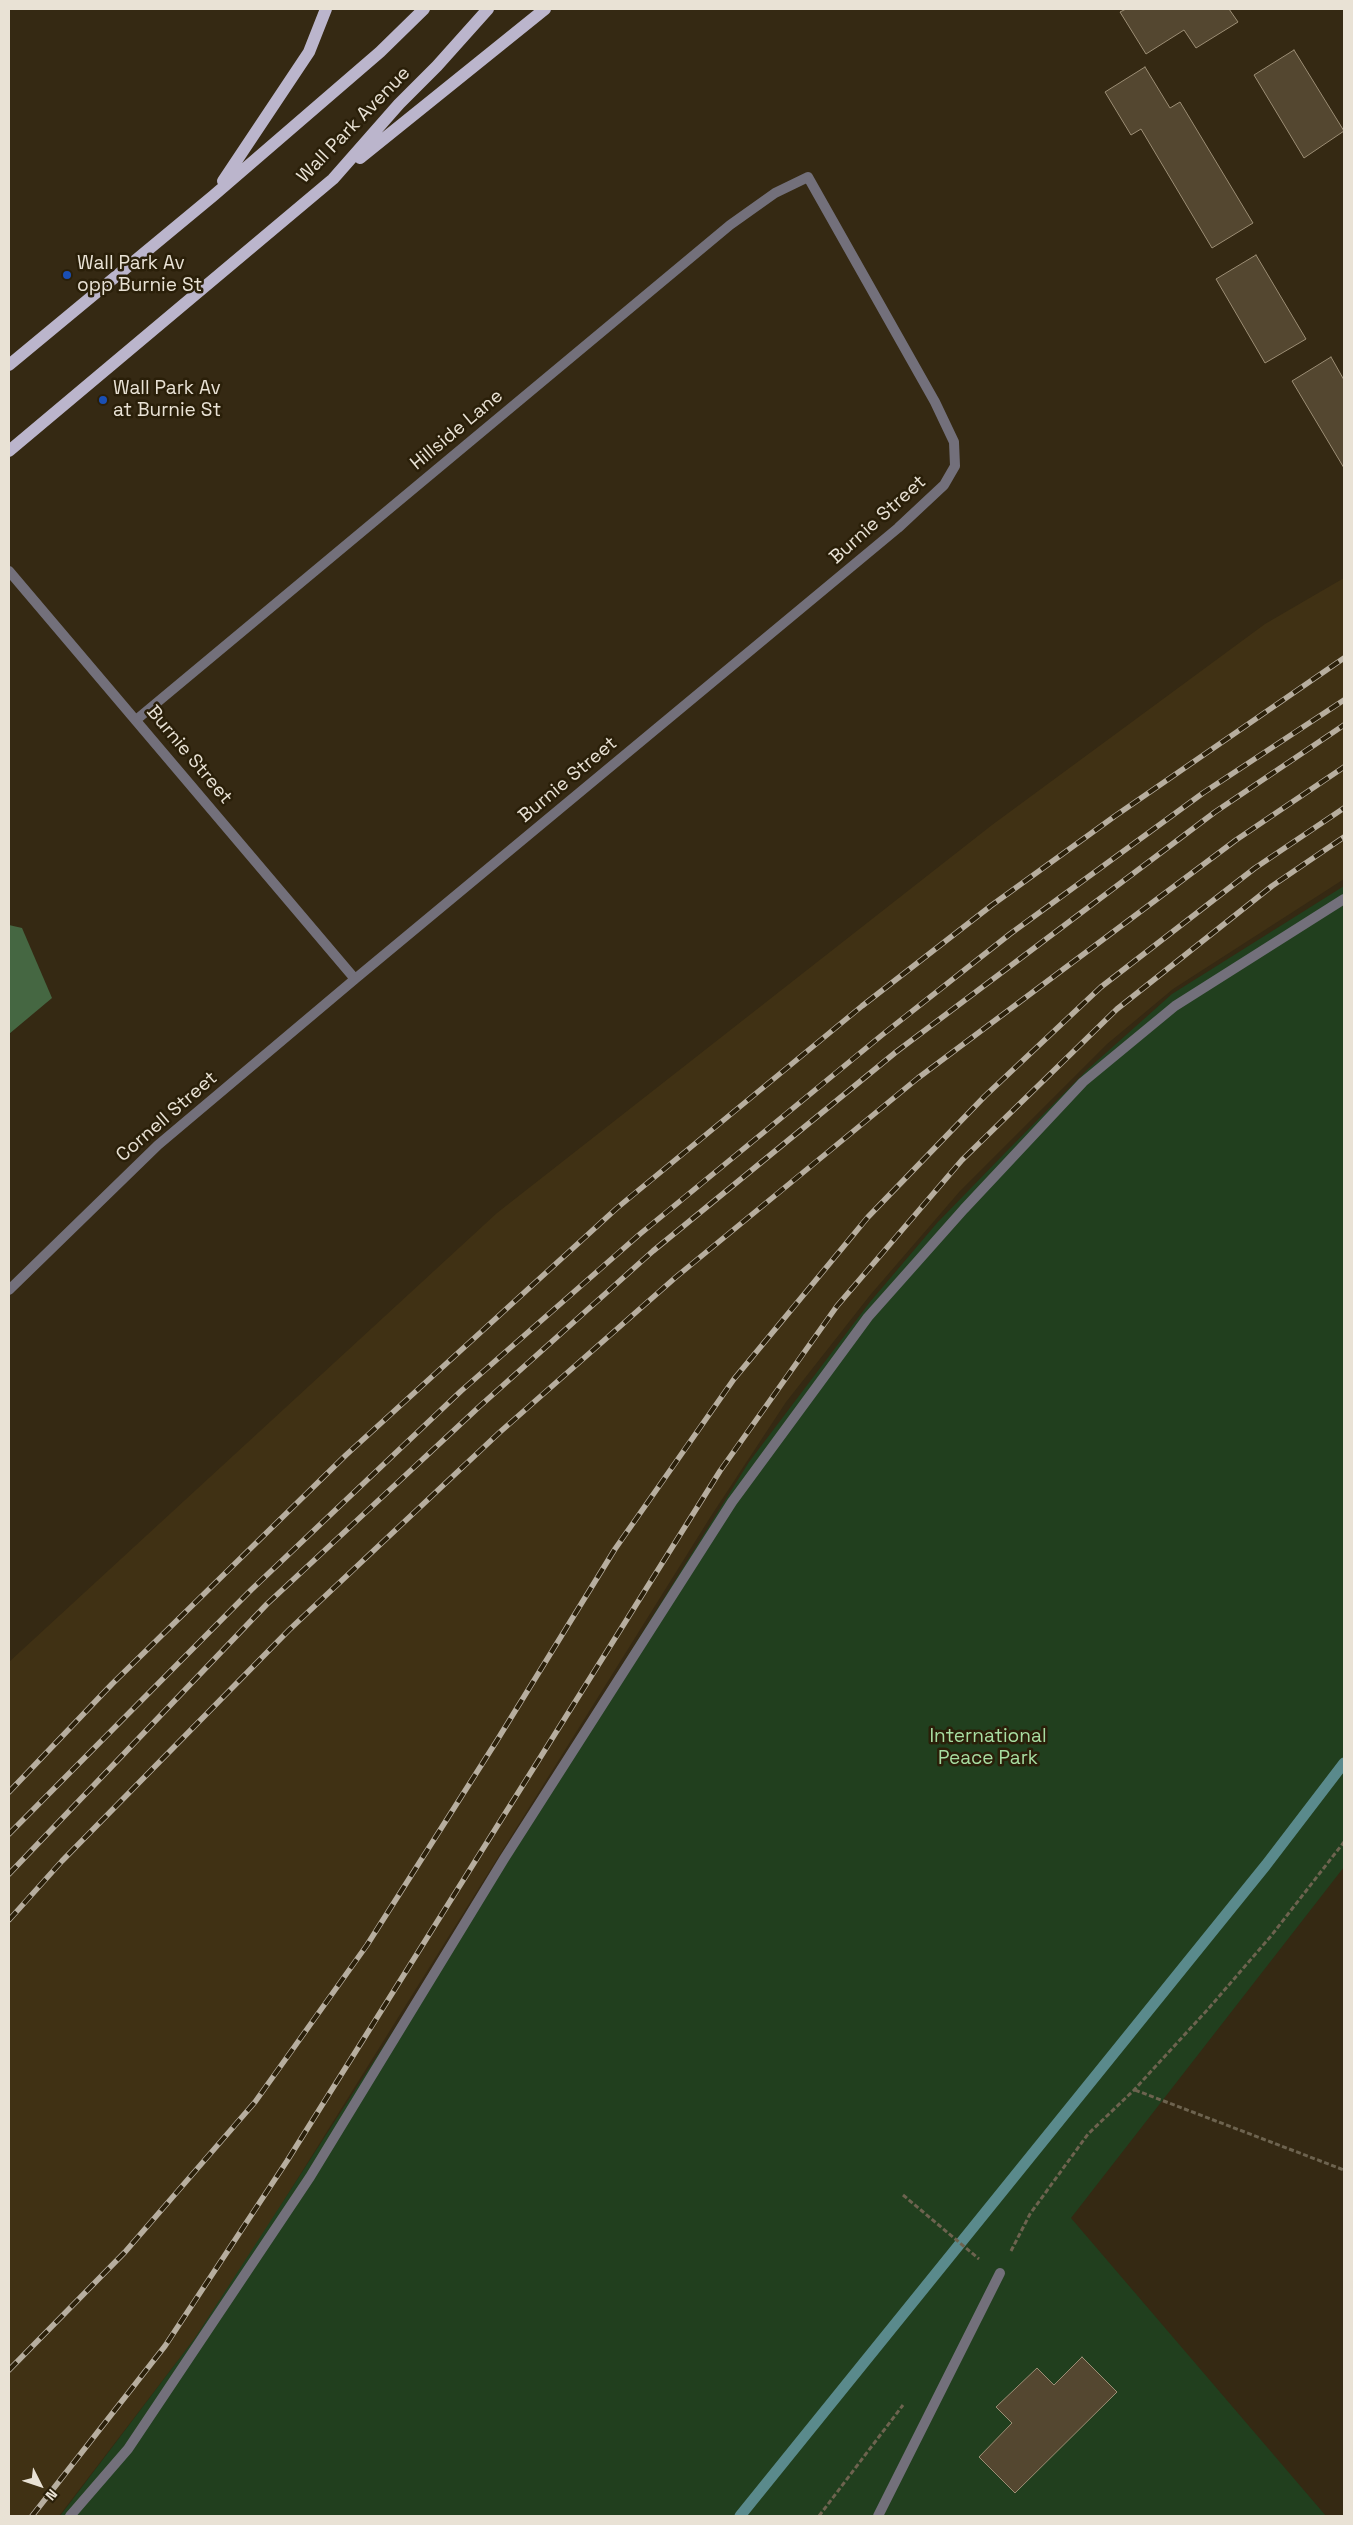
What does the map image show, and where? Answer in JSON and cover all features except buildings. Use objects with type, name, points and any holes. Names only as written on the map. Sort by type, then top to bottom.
[{"type":"main road","points":[[213,196],[309,52],[326,9]]},
{"type":"main road","name":"Wall Park Avenue","points":[[9,365],[213,196],[380,52],[424,9]]},
{"type":"main road","name":"Wall Park Avenue","points":[[9,451],[333,179],[398,104],[437,66],[488,9]]},
{"type":"main road","points":[[333,179],[545,9]]},
{"type":"street","name":"Hillside Lane","points":[[136,720],[730,225],[774,193],[808,177]]},
{"type":"street","name":"Burnie Street","points":[[9,570],[355,979],[898,528],[944,485],[955,466],[954,442],[935,402],[808,177]]},
{"type":"street","points":[[70,2516],[128,2449],[310,2177],[504,1859],[732,1502],[868,1317],[964,1209],[1083,1082],[1175,1006],[1344,898]]},
{"type":"street","name":"Cornell Street","points":[[9,1290],[158,1145],[355,979]]},
{"type":"street","points":[[878,2516],[1000,2273]]},
{"type":"path","points":[[903,2195],[980,2259],[1000,2273],[1030,2214],[1088,2134],[1134,2090],[1271,1936],[1344,1842]]},
{"type":"path","points":[[1134,2090],[1344,2170]]},
{"type":"path","points":[[976,2266],[980,2259]]},
{"type":"path","points":[[818,2516],[907,2397]]},
{"type":"shaded area","points":[[1344,578],[1344,879],[1173,989],[1107,1044],[960,1191],[871,1294],[786,1402],[711,1516],[268,2226],[195,2338],[59,2516],[9,2516],[9,1662],[497,1213],[992,825],[1265,624]]},
{"type":"green space","name":"International Peace Park","points":[[1344,886],[1344,1867],[1071,2218],[1326,2516],[60,2516],[195,2338],[406,2011],[749,1462],[870,1302],[937,1223],[1006,1152],[1088,1069],[1172,994]]},
{"type":"green space","points":[[9,925],[22,928],[52,998],[9,1034]]},
{"type":"waterway","points":[[740,2516],[1266,1865],[1344,1763]]},
{"type":"railway","points":[[9,1792],[112,1684],[346,1455],[617,1208],[862,1006],[992,905],[1115,816],[1344,658]]},
{"type":"railway","points":[[9,1834],[251,1590],[461,1391],[640,1234],[882,1035],[1010,934],[1203,793],[1344,700]]},
{"type":"railway","points":[[9,1874],[267,1604],[480,1406],[653,1251],[896,1052],[1215,812],[1344,725]]},
{"type":"railway","points":[[9,1920],[62,1861],[289,1630],[500,1432],[676,1277],[918,1078],[1236,840],[1344,767]]},
{"type":"railway","points":[[9,2370],[125,2252],[255,2102],[367,1945],[496,1742],[615,1549],[734,1379],[868,1217],[985,1096],[1101,987],[1255,868],[1344,808]]},
{"type":"railway","points":[[32,2516],[165,2346],[287,2161],[720,1471],[837,1306],[962,1160],[1117,1009],[1272,886],[1344,837]]},
{"type":"place","name":"Wall Park Av opp Burnie St","points":[[67,275]]},
{"type":"place","name":"Wall Park Av at Burnie St","points":[[103,400]]}]
